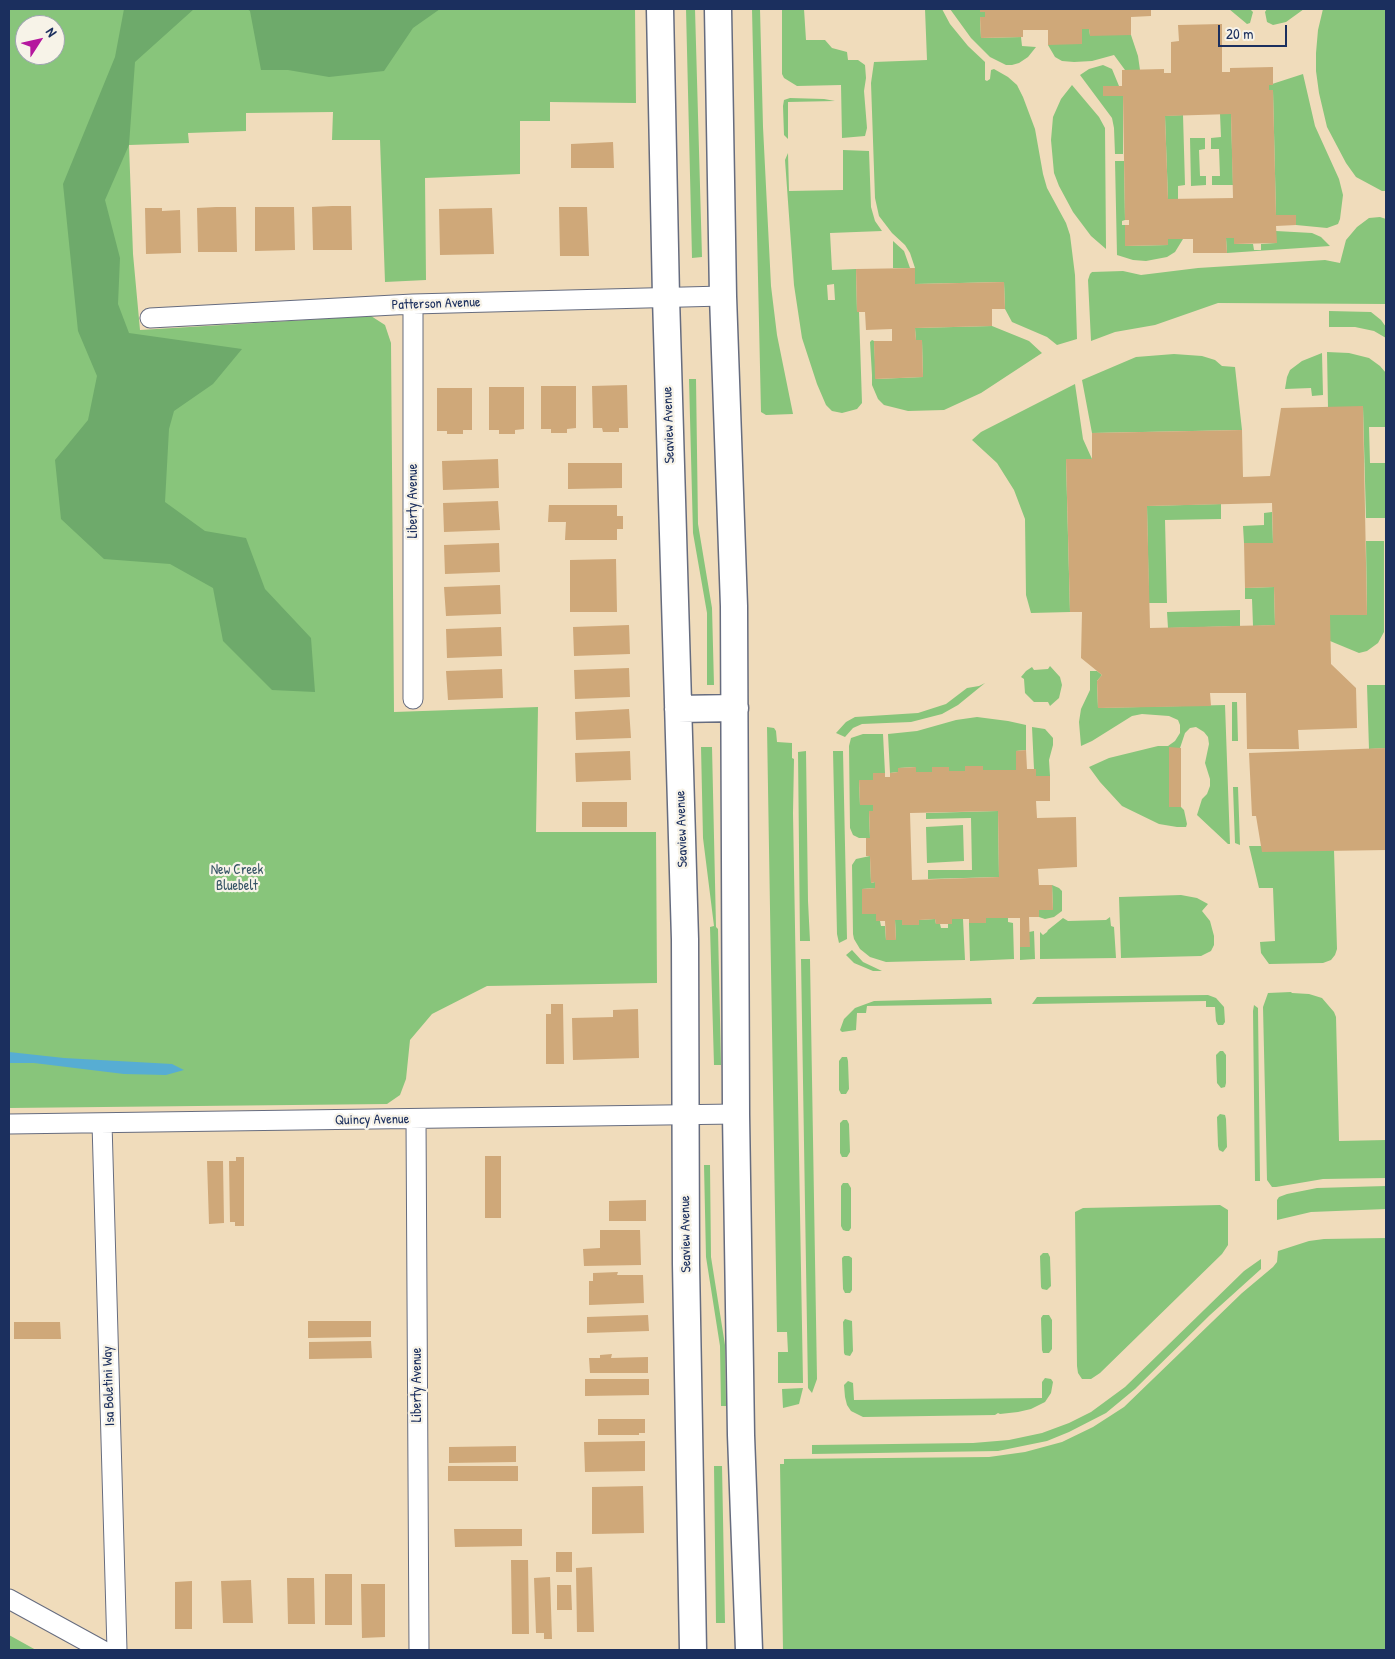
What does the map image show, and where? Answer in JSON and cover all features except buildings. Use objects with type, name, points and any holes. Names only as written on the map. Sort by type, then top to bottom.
[{"type":"street","name":"Seaview Avenue","points":[[660,9],[666,297],[685,939],[684,1115],[693,1650]]},
{"type":"street","points":[[718,9],[723,296],[734,606],[736,1114],[741,1435],[749,1650]]},
{"type":"street","name":"Patterson Avenue","points":[[150,318],[413,304],[723,296]]},
{"type":"street","name":"Liberty Avenue","points":[[413,304],[413,699]]},
{"type":"street","points":[[678,710],[735,708]]},
{"type":"street","name":"Quincy Avenue","points":[[9,1124],[416,1120],[736,1114]]},
{"type":"street","name":"Liberty Avenue","points":[[416,1120],[419,1650]]},
{"type":"street","name":"Isa Boletini Way","points":[[102,1123],[117,1650]]},
{"type":"street","points":[[9,1600],[102,1650]]},
{"type":"green space","name":"New Creek Bluebelt","points":[[9,9],[635,9],[636,103],[550,102],[550,121],[520,121],[520,174],[425,178],[426,280],[385,282],[380,140],[332,140],[333,112],[246,113],[246,131],[188,133],[189,143],[129,145],[133,254],[140,330],[371,316],[385,325],[391,343],[394,712],[538,707],[536,832],[656,832],[657,983],[487,986],[432,1014],[410,1040],[406,1079],[400,1095],[387,1104],[9,1108]]},
{"type":"green space","points":[[124,9],[194,9],[135,62],[129,145],[105,200],[120,258],[118,304],[129,333],[242,349],[213,384],[174,411],[169,429],[165,502],[205,531],[246,538],[265,589],[311,638],[315,692],[272,690],[223,641],[213,588],[170,564],[104,559],[61,519],[55,460],[88,420],[97,376],[78,331],[63,184],[115,57]]},
{"type":"green space","points":[[247,9],[440,9],[413,28],[384,71],[329,77],[288,70],[261,70],[250,11]]},
{"type":"green space","points":[[686,9],[695,9],[702,257],[692,258]]},
{"type":"green space","points":[[752,9],[760,9],[763,127],[771,286],[777,335],[793,414],[766,415],[761,412]]},
{"type":"green space","points":[[782,9],[804,9],[806,40],[825,40],[832,48],[847,52],[848,60],[858,60],[865,65],[864,91],[867,128],[865,136],[842,138],[841,85],[797,86],[784,78],[782,74]]},
{"type":"green space","points":[[925,9],[942,9],[950,24],[968,46],[985,62],[985,80],[990,79],[991,70],[994,69],[1017,85],[1023,97],[1035,129],[1047,188],[1066,223],[1070,235],[1075,275],[1077,339],[1057,345],[1047,337],[1012,322],[1005,309],[1004,282],[915,284],[915,268],[910,253],[879,216],[875,198],[871,83],[874,62],[927,60]]},
{"type":"green space","points":[[950,9],[980,9],[980,12],[985,12],[985,17],[980,17],[981,38],[1021,37],[1022,46],[1036,47],[1028,57],[1019,63],[1006,65],[990,57],[971,38]]},
{"type":"green space","points":[[1229,9],[1250,9],[1253,12],[1250,23],[1247,24]]},
{"type":"green space","points":[[1267,9],[1304,9],[1286,22],[1273,25],[1267,22],[1265,12]]},
{"type":"green space","points":[[1323,9],[1386,9],[1386,191],[1382,191],[1356,177],[1346,163],[1327,127],[1316,71],[1318,30]]},
{"type":"green space","points":[[1082,29],[1089,29],[1090,35],[1131,35],[1138,56],[1140,70],[1125,70],[1114,55],[1092,61],[1074,62],[1062,61],[1055,57],[1048,45]]},
{"type":"green space","points":[[1103,65],[1112,69],[1119,86],[1103,86],[1103,96],[1123,96],[1123,154],[1115,154],[1112,118],[1080,75],[1089,69]]},
{"type":"green space","points":[[1303,74],[1315,126],[1339,179],[1343,195],[1338,224],[1327,228],[1296,225],[1296,215],[1276,215],[1273,91],[1269,90],[1269,85]]},
{"type":"green space","points":[[1072,85],[1099,117],[1105,128],[1106,249],[1091,236],[1073,212],[1054,173],[1051,140],[1053,117],[1061,99]]},
{"type":"green space","points":[[790,98],[835,101],[788,102],[788,139],[784,135],[783,106],[784,100]]},
{"type":"green space","points":[[1220,114],[1231,114],[1233,185],[1212,185],[1212,176],[1220,176],[1219,149],[1211,149],[1211,138],[1221,137]]},
{"type":"green space","points":[[1183,115],[1185,185],[1178,186],[1178,199],[1168,199],[1165,116]]},
{"type":"green space","points":[[1190,138],[1205,138],[1205,149],[1199,150],[1200,176],[1206,176],[1206,185],[1191,186]]},
{"type":"green space","points":[[843,150],[869,151],[871,207],[875,221],[882,231],[830,233],[832,270],[856,269],[857,312],[859,312],[862,403],[857,409],[842,413],[832,411],[826,405],[802,338],[794,285],[785,160],[788,153],[789,191],[843,190]],"holes":[[[834,284],[835,300],[828,300],[827,285]]]},
{"type":"green space","points":[[1115,161],[1124,161],[1125,220],[1122,221],[1122,225],[1125,225],[1125,246],[1168,245],[1168,239],[1183,239],[1175,252],[1167,257],[1146,261],[1133,260],[1117,255]]},
{"type":"green space","points":[[1380,217],[1386,219],[1386,304],[1218,303],[1155,325],[1115,332],[1091,341],[1088,280],[1092,272],[1123,271],[1141,275],[1198,268],[1325,260],[1340,263],[1346,240],[1357,227],[1369,218]]},
{"type":"green space","points":[[1276,231],[1312,233],[1321,237],[1330,246],[1227,253],[1226,238],[1234,238],[1235,244],[1253,244],[1254,250],[1261,250],[1261,244],[1276,243]]},
{"type":"green space","points":[[893,241],[904,251],[910,268],[893,268]]},
{"type":"green space","points":[[1329,311],[1371,312],[1386,327],[1386,338],[1374,331],[1355,327],[1329,327]]},
{"type":"green space","points":[[992,326],[1029,341],[1042,353],[981,393],[944,410],[908,411],[884,405],[878,399],[872,385],[870,342],[872,340],[874,341],[876,379],[923,377],[922,341],[916,340],[915,328]]},
{"type":"green space","points":[[1327,352],[1349,353],[1369,358],[1386,373],[1386,427],[1369,427],[1370,463],[1386,463],[1386,518],[1366,518],[1363,407],[1328,407]]},
{"type":"green space","points":[[1322,353],[1323,395],[1312,396],[1311,388],[1285,389],[1290,370],[1302,361]]},
{"type":"green space","points":[[1174,354],[1202,356],[1215,360],[1222,366],[1235,367],[1242,430],[1092,433],[1082,380],[1136,357]]},
{"type":"green space","points":[[689,379],[696,379],[698,524],[712,608],[714,685],[707,685],[707,613],[693,533]]},
{"type":"green space","points":[[1075,384],[1083,439],[1092,459],[1066,460],[1070,612],[1031,613],[1026,595],[1025,519],[1014,490],[997,463],[972,440],[981,432]]},
{"type":"green space","points":[[1221,504],[1221,519],[1165,520],[1167,603],[1149,603],[1147,506]]},
{"type":"green space","points":[[1272,512],[1273,543],[1244,543],[1243,526],[1264,525],[1264,513]]},
{"type":"green space","points":[[1366,541],[1384,541],[1384,632],[1378,643],[1367,651],[1359,653],[1330,641],[1330,615],[1367,614]]},
{"type":"green space","points":[[1274,587],[1275,625],[1253,626],[1252,599],[1245,599],[1245,588]]},
{"type":"green space","points":[[1240,610],[1240,626],[1168,628],[1167,612]]},
{"type":"green space","points":[[1050,666],[1060,677],[1062,685],[1059,698],[1050,706],[1048,702],[1034,702],[1025,693],[1024,679],[1021,677],[1032,667],[1034,670],[1048,669]]},
{"type":"green space","points":[[1090,671],[1097,671],[1102,675],[1097,681],[1098,708],[1225,705],[1230,844],[1197,815],[1202,799],[1207,794],[1210,786],[1210,779],[1205,763],[1209,744],[1208,737],[1196,727],[1190,728],[1185,733],[1180,748],[1169,748],[1169,807],[1181,807],[1184,810],[1186,827],[1159,824],[1122,806],[1100,782],[1089,767],[1109,758],[1158,746],[1168,746],[1175,741],[1180,733],[1180,725],[1178,720],[1169,716],[1142,714],[1132,716],[1081,746],[1079,722],[1081,709],[1090,690]]},
{"type":"green space","points":[[985,683],[958,705],[942,714],[911,722],[862,724],[853,728],[845,737],[836,733],[846,722],[855,717],[918,713],[946,704],[967,688]]},
{"type":"green space","points":[[1367,685],[1386,685],[1386,748],[1369,749]]},
{"type":"green space","points":[[1232,702],[1237,702],[1238,741],[1232,741]]},
{"type":"green space","points":[[977,717],[1026,725],[1026,750],[1016,751],[1016,770],[983,770],[982,766],[966,766],[965,771],[949,771],[949,767],[932,767],[932,772],[916,772],[915,767],[899,768],[898,772],[890,773],[888,734],[917,731],[956,720]]},
{"type":"green space","points":[[767,727],[774,728],[776,731],[777,742],[792,743],[792,758],[794,759],[793,813],[803,1383],[778,1383],[778,1352],[788,1352],[787,1332],[777,1332]]},
{"type":"green space","points":[[1032,727],[1045,729],[1053,738],[1049,760],[1050,776],[1036,776]]},
{"type":"green space","points":[[863,734],[883,734],[885,773],[873,773],[873,780],[859,780],[860,805],[873,805],[873,811],[869,811],[870,838],[859,838],[853,835],[850,828],[849,746],[851,738]]},
{"type":"green space","points":[[701,747],[712,747],[721,1065],[714,1065],[710,927],[714,926],[703,838]]},
{"type":"green space","points":[[806,751],[810,941],[800,941],[798,752]]},
{"type":"green space","points":[[833,751],[843,751],[847,939],[839,943],[837,934]]},
{"type":"green space","points":[[1233,787],[1238,787],[1240,845],[1235,843]]},
{"type":"green space","points":[[998,811],[999,877],[928,879],[928,870],[972,870],[971,818],[926,819],[926,813]]},
{"type":"green space","points":[[963,825],[964,861],[927,863],[926,827]]},
{"type":"green space","points":[[1249,846],[1334,850],[1337,949],[1331,960],[1323,963],[1269,964],[1261,953],[1260,942],[1275,941],[1273,888],[1259,888]]},
{"type":"green space","points":[[870,856],[871,883],[875,882],[875,888],[862,889],[862,914],[876,914],[876,921],[880,921],[881,926],[885,926],[886,940],[896,939],[895,920],[902,920],[902,925],[919,925],[919,920],[935,919],[936,924],[940,924],[941,928],[948,928],[948,924],[952,923],[952,919],[963,919],[965,960],[886,962],[870,957],[860,949],[853,934],[852,865],[856,859]]},
{"type":"green space","points":[[1052,885],[1062,891],[1062,911],[1054,917],[1045,919],[1039,917],[1039,910],[1053,910]]},
{"type":"green space","points":[[1181,895],[1197,898],[1208,904],[1202,911],[1210,921],[1214,936],[1214,945],[1211,951],[1201,956],[1121,958],[1119,897]]},
{"type":"green space","points":[[1110,917],[1111,926],[1114,927],[1116,958],[1040,959],[1040,932],[1043,935],[1063,918],[1068,921],[1106,920]]},
{"type":"green space","points":[[986,918],[1008,918],[1008,922],[1013,923],[1014,959],[970,961],[969,923],[986,923]]},
{"type":"green space","points":[[1034,931],[1035,959],[1020,960],[1020,947],[1029,932]]},
{"type":"green space","points":[[852,950],[863,962],[882,971],[873,971],[854,963],[846,955]]},
{"type":"green space","points":[[801,959],[810,959],[817,1379],[812,1393],[808,1388]]},
{"type":"green space","points":[[1291,992],[1322,998],[1334,1012],[1336,1017],[1339,1141],[1386,1140],[1386,1178],[1323,1179],[1276,1187],[1272,1187],[1267,1180],[1263,1007],[1268,993]]},
{"type":"green space","points":[[1208,995],[1216,998],[1224,1007],[1225,1022],[1223,1025],[1218,1025],[1215,1007],[1206,1007],[1206,1001],[1032,1004],[1037,997]]},
{"type":"green space","points":[[991,998],[992,1004],[867,1006],[866,1013],[857,1013],[856,1030],[842,1032],[840,1030],[844,1019],[855,1008],[874,1001]]},
{"type":"green space","points":[[1254,1005],[1258,1008],[1260,1181],[1255,1181]]},
{"type":"green space","points":[[1223,1051],[1226,1055],[1226,1083],[1225,1087],[1221,1088],[1217,1083],[1216,1055]]},
{"type":"green space","points":[[842,1057],[847,1057],[848,1061],[849,1089],[846,1094],[841,1094],[839,1090],[839,1061]]},
{"type":"green space","points":[[1220,1114],[1225,1115],[1226,1119],[1227,1147],[1223,1152],[1219,1150],[1218,1146],[1217,1117]]},
{"type":"green space","points":[[843,1120],[847,1120],[849,1124],[850,1152],[847,1157],[842,1157],[840,1153],[840,1123]]},
{"type":"green space","points":[[704,1165],[710,1165],[711,1257],[725,1345],[726,1406],[721,1406],[720,1346],[706,1257]]},
{"type":"green space","points":[[843,1183],[848,1183],[851,1188],[851,1228],[849,1231],[843,1230],[841,1226],[841,1186]]},
{"type":"green space","points":[[1386,1186],[1386,1209],[1311,1212],[1277,1220],[1277,1200],[1279,1197],[1287,1194],[1317,1188]]},
{"type":"green space","points":[[1220,1205],[1228,1210],[1228,1245],[1222,1254],[1100,1373],[1091,1379],[1082,1379],[1078,1373],[1077,1366],[1075,1212],[1083,1208]]},
{"type":"green space","points":[[1386,1238],[1386,1650],[783,1650],[780,1464],[784,1464],[784,1459],[989,1457],[1025,1452],[1062,1442],[1093,1427],[1124,1407],[1242,1293],[1273,1267],[1277,1262],[1278,1251],[1309,1241],[1324,1239]]},
{"type":"green space","points":[[1043,1253],[1048,1253],[1050,1257],[1051,1286],[1047,1290],[1041,1287],[1040,1256]]},
{"type":"green space","points":[[844,1256],[852,1258],[852,1290],[850,1293],[845,1293],[843,1289],[842,1258]]},
{"type":"green space","points":[[1261,1259],[1261,1269],[1210,1315],[1135,1389],[1106,1413],[1069,1432],[1047,1441],[998,1451],[812,1454],[812,1445],[973,1443],[1009,1440],[1042,1433],[1069,1423],[1091,1412],[1125,1387],[1244,1271]]},
{"type":"green space","points":[[1043,1315],[1049,1315],[1052,1320],[1052,1349],[1049,1353],[1043,1353],[1042,1350],[1041,1318]]},
{"type":"green space","points":[[845,1319],[852,1321],[853,1351],[850,1356],[844,1353],[843,1322]]},
{"type":"green space","points":[[1045,1378],[1051,1379],[1053,1382],[1051,1393],[1045,1402],[1031,1409],[995,1415],[863,1417],[851,1411],[847,1405],[844,1385],[848,1381],[853,1383],[854,1400],[1042,1398],[1042,1382]]},
{"type":"green space","points":[[803,1388],[799,1404],[783,1408],[782,1389]]},
{"type":"green space","points":[[714,1466],[722,1466],[725,1623],[716,1623]]},
{"type":"green space","points":[[9,1635],[36,1650],[9,1650]]},
{"type":"water","points":[[9,1052],[64,1058],[172,1064],[184,1070],[166,1075],[124,1074],[34,1063],[9,1063]]}]
